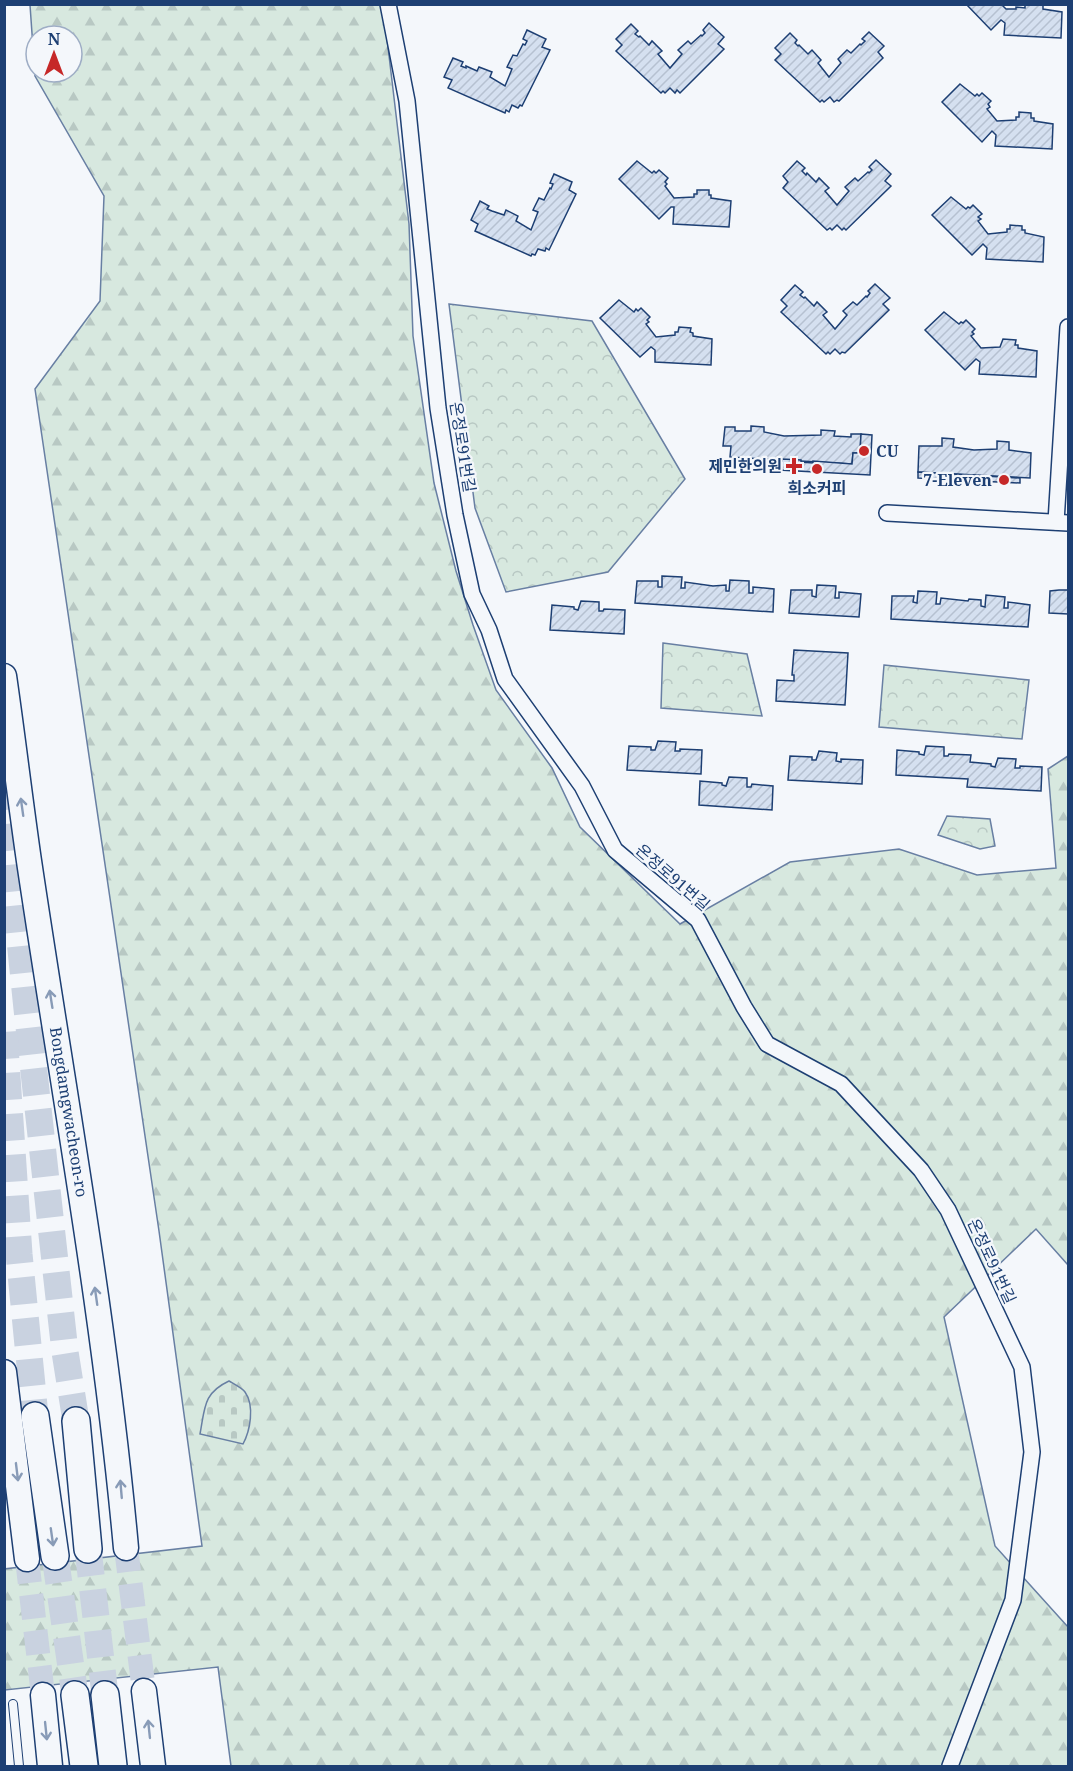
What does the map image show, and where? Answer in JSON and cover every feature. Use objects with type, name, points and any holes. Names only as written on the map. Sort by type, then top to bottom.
[{"type":"highway","name":"Bongdamgwacheon-ro","points":[[4,676],[29,861],[72,1130],[118,1452],[126,1548]]},
{"type":"highway","points":[[4,1372],[27,1559]]},
{"type":"highway","points":[[35,1416],[55,1556]]},
{"type":"highway","points":[[76,1420],[88,1549]]},
{"type":"highway","points":[[144,1690],[153,1767]]},
{"type":"highway","points":[[43,1695],[50,1767]]},
{"type":"highway","points":[[75,1695],[84,1767]]},
{"type":"highway","points":[[105,1695],[113,1767]]},
{"type":"street","name":"온정로91번길","points":[[387,4],[407,101],[438,408],[455,515],[472,594],[489,630],[505,679],[582,786],[615,850],[698,920],[744,1007],[767,1044],[841,1084],[921,1170],[948,1210],[1022,1368],[1032,1452],[1013,1600],[950,1767]]},
{"type":"street","points":[[887,513],[1062,522],[1068,327]]},
{"type":"lane","points":[[13,1704],[19,1767]]},
{"type":"green space","points":[[30,5],[383,5],[409,224],[413,336],[434,483],[456,571],[473,625],[496,690],[552,768],[580,827],[680,924],[790,862],[899,849],[977,875],[1056,868],[1048,769],[1068,756],[1068,1265],[1036,1229],[944,1317],[995,1546],[1068,1627],[1068,1766],[231,1766],[218,1667],[5,1690],[4,1569],[202,1546],[159,1231],[35,389],[100,301],[104,196],[40,84],[84,84],[84,24],[31,24]]},
{"type":"green space","points":[[449,304],[592,321],[685,479],[608,572],[506,592],[475,508]]},
{"type":"green space","points":[[663,643],[747,654],[762,716],[661,708]]},
{"type":"green space","points":[[884,665],[1029,680],[1022,739],[879,727]]},
{"type":"green space","points":[[947,816],[990,819],[995,846],[980,849],[938,835]]},
{"type":"green space","points":[[229,1381],[244,1391],[250,1404],[248,1432],[243,1444],[200,1434],[210,1396]]},
{"type":"building","points":[[966,4],[1001,4],[1006,9],[1016,9],[1016,7],[1025,8],[1025,5],[1040,4],[1043,9],[1062,12],[1061,38],[1004,35],[1005,23],[1001,20],[991,30]]},
{"type":"building","points":[[709,23],[724,37],[718,44],[724,49],[680,93],[677,90],[675,93],[670,88],[665,93],[663,91],[661,93],[616,51],[622,45],[616,39],[631,24],[638,31],[635,34],[649,45],[652,41],[662,51],[658,54],[670,68],[682,54],[678,50],[688,41],[691,44],[702,36],[705,33],[703,30]]},
{"type":"building","points":[[527,30],[546,39],[542,47],[550,50],[522,106],[518,108],[512,105],[509,112],[506,110],[505,113],[448,88],[452,80],[444,77],[453,58],[463,62],[461,66],[466,68],[466,66],[477,71],[479,67],[492,72],[490,77],[505,86],[512,69],[507,67],[513,55],[517,56],[523,44],[525,45],[527,41],[523,39]]},
{"type":"building","points":[[869,32],[884,46],[878,52],[883,58],[839,101],[834,102],[830,97],[820,102],[775,60],[781,54],[775,48],[790,33],[797,40],[795,43],[798,46],[808,54],[812,50],[821,60],[818,63],[829,77],[841,63],[838,59],[847,50],[851,53],[861,45],[865,41],[862,39]]},
{"type":"building","points":[[960,84],[975,96],[982,93],[991,101],[987,109],[997,121],[1016,120],[1019,112],[1031,113],[1034,121],[1053,124],[1052,149],[995,146],[996,135],[992,131],[982,142],[942,102]]},
{"type":"building","points":[[876,160],[891,174],[885,181],[891,186],[846,230],[844,228],[842,230],[837,225],[832,230],[830,228],[827,230],[783,188],[788,182],[783,176],[797,161],[805,168],[802,171],[806,175],[807,173],[816,182],[819,178],[829,188],[825,191],[837,205],[849,191],[845,187],[855,178],[858,181],[869,173],[872,170],[869,167]]},
{"type":"building","points":[[637,161],[652,173],[659,170],[668,178],[665,186],[674,198],[694,197],[697,190],[709,190],[711,198],[731,201],[729,227],[673,224],[674,207],[671,207],[659,219],[619,179]]},
{"type":"building","points":[[554,174],[572,182],[569,190],[576,194],[549,250],[538,249],[535,255],[531,256],[475,231],[478,224],[471,220],[480,201],[489,206],[487,209],[492,211],[504,215],[506,210],[518,216],[516,221],[531,230],[538,212],[533,210],[539,198],[544,200],[551,189],[553,184],[550,183]]},
{"type":"building","points":[[951,197],[966,209],[973,205],[982,214],[978,217],[981,219],[978,221],[988,234],[1007,232],[1010,225],[1022,226],[1025,233],[1044,237],[1043,262],[986,259],[987,248],[983,244],[972,255],[932,215]]},
{"type":"building","points":[[875,284],[890,298],[883,304],[889,310],[845,353],[840,354],[835,349],[830,354],[828,352],[826,354],[781,312],[787,306],[781,300],[795,285],[803,292],[800,295],[814,306],[817,302],[827,312],[823,315],[835,329],[847,315],[843,311],[853,302],[857,305],[867,297],[870,293],[868,291]]},
{"type":"building","points":[[619,300],[634,312],[641,308],[650,317],[646,324],[656,337],[675,335],[679,327],[691,328],[690,332],[693,336],[712,339],[711,365],[655,362],[655,350],[651,347],[640,357],[600,318]]},
{"type":"building","points":[[944,312],[959,324],[966,320],[975,329],[971,336],[981,348],[1000,347],[1003,339],[1016,340],[1015,345],[1018,345],[1018,348],[1037,351],[1036,377],[979,374],[980,362],[976,359],[965,370],[925,330]]},
{"type":"building","points":[[751,426],[764,427],[764,432],[784,436],[821,435],[821,430],[835,431],[834,436],[851,437],[851,434],[861,434],[860,453],[853,453],[852,464],[730,457],[731,446],[723,446],[725,427],[735,427],[735,431],[751,431]]},
{"type":"building","points":[[861,434],[872,435],[870,475],[779,470],[782,459],[852,464],[853,453],[860,453]]},
{"type":"building","points":[[942,438],[954,439],[953,447],[974,450],[997,449],[997,441],[1009,442],[1009,450],[1031,453],[1030,478],[918,472],[919,446],[942,446]]},
{"type":"building","points":[[918,472],[1020,478],[1020,483],[918,478]]},
{"type":"building","points":[[662,576],[682,577],[681,588],[685,588],[685,582],[713,586],[726,585],[726,591],[729,591],[730,580],[749,581],[749,593],[753,593],[753,587],[774,589],[773,612],[635,603],[637,581],[658,581],[658,587],[662,587]]},
{"type":"building","points":[[817,585],[836,586],[835,598],[839,598],[839,592],[861,594],[859,617],[789,613],[791,590],[812,590],[812,596],[816,597]]},
{"type":"building","points":[[1068,590],[1068,614],[1049,613],[1050,591]]},
{"type":"building","points":[[918,591],[937,592],[936,604],[940,604],[941,598],[968,601],[969,599],[981,600],[981,606],[985,607],[986,595],[1005,597],[1004,608],[1008,608],[1008,602],[1030,605],[1028,627],[891,619],[892,596],[914,596],[913,602],[917,603]]},
{"type":"building","points":[[581,601],[599,602],[599,611],[604,609],[625,610],[624,634],[550,630],[552,605],[574,607],[578,610]]},
{"type":"building","points":[[794,650],[848,653],[845,705],[776,701],[777,680],[794,681],[794,675],[792,675]]},
{"type":"building","points":[[658,741],[676,742],[675,751],[680,751],[680,749],[702,750],[701,774],[627,770],[629,746],[651,747],[651,750],[655,750]]},
{"type":"building","points":[[926,746],[944,747],[944,756],[949,754],[971,755],[970,762],[991,764],[995,767],[998,758],[1016,759],[1015,768],[1020,768],[1020,766],[1042,767],[1041,791],[967,787],[968,779],[896,775],[897,750],[919,752],[924,755]]},
{"type":"building","points":[[819,751],[837,753],[836,761],[841,762],[841,759],[863,760],[862,784],[788,780],[790,756],[812,757],[812,760],[816,760]]},
{"type":"building","points":[[729,777],[747,778],[747,787],[751,787],[752,784],[773,786],[772,810],[699,805],[700,781],[722,783],[726,786]]},
{"type":"tunnel","points":[[4,783],[65,1352],[76,1421]]},
{"type":"tunnel","points":[[4,1032],[19,1254],[35,1416]]},
{"type":"tunnel","points":[[126,1548],[144,1691]]},
{"type":"tunnel","points":[[88,1549],[105,1695]]},
{"type":"tunnel","points":[[55,1556],[75,1695]]},
{"type":"tunnel","points":[[27,1559],[43,1695]]},
{"type":"place","name":"CU","points":[[864,451]]},
{"type":"place","name":"제민한의원","points":[[794,466]]},
{"type":"place","name":"희소커피","points":[[817,469]]},
{"type":"place","name":"7-Eleven","points":[[1004,480]]}]
